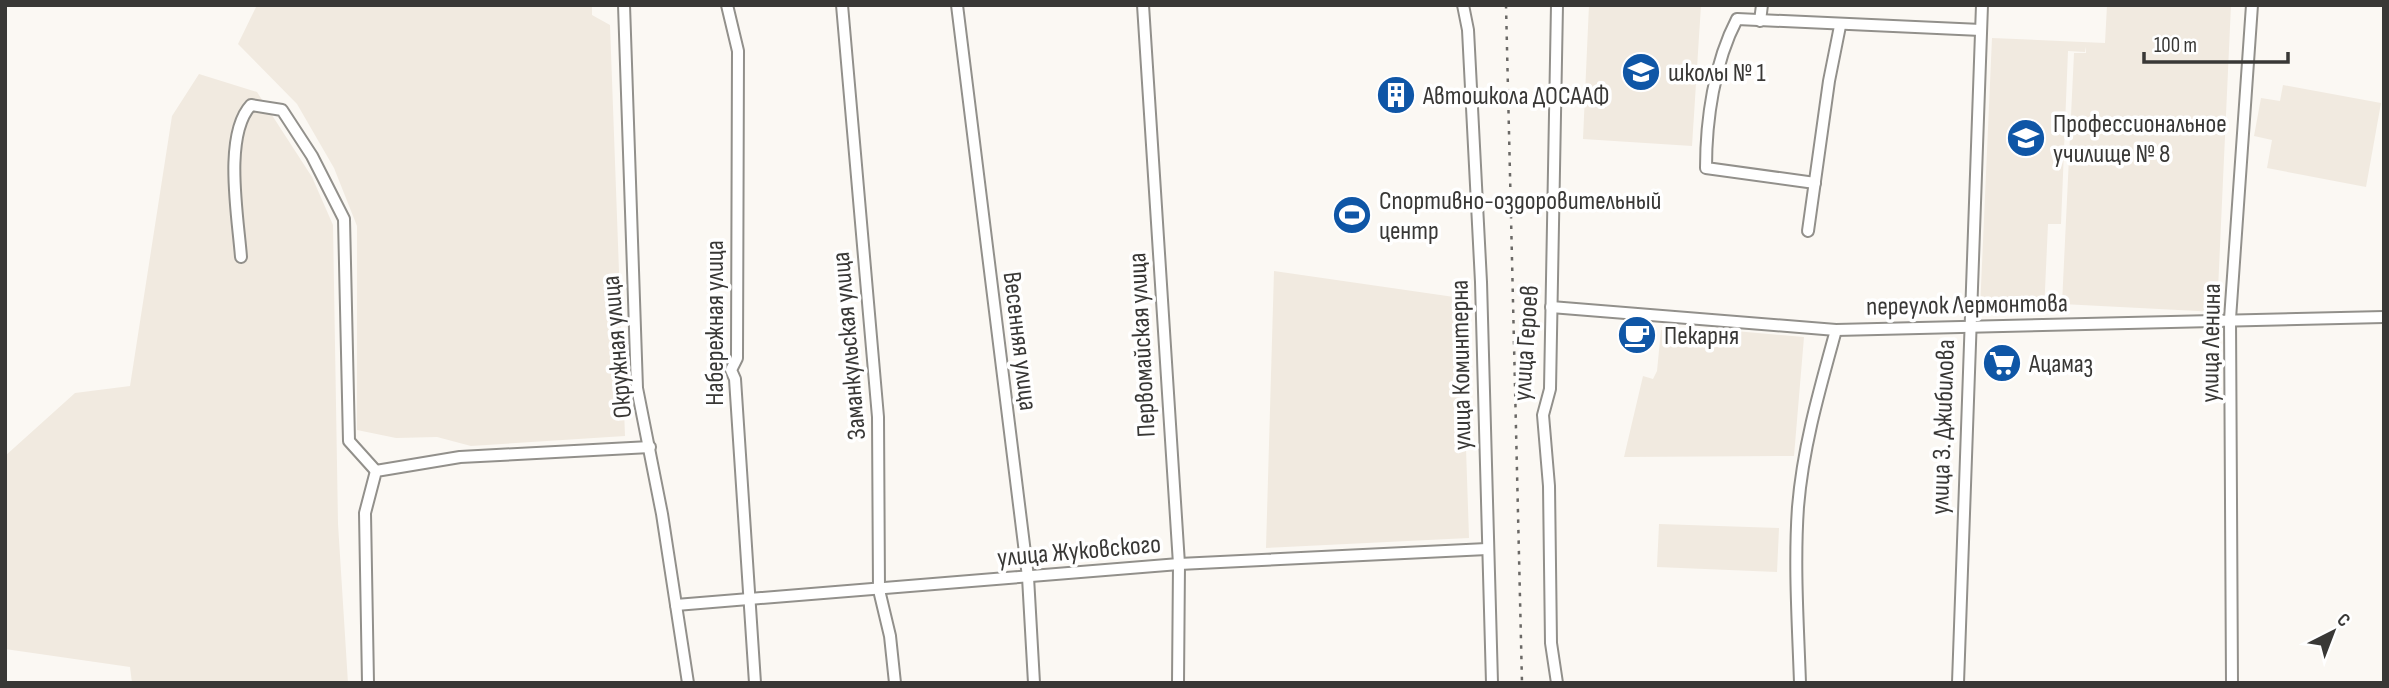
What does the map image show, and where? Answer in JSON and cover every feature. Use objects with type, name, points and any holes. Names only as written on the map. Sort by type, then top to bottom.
[{"type":"street","name":"Окружная улица","points":[[624,5],[637,388],[650,447],[688,683]]},
{"type":"street","name":"Набережная улица","points":[[727,5],[737,51],[737,358],[732,370],[735,379],[755,683]]},
{"type":"street","name":"Заманкульская улица","points":[[842,5],[878,417],[879,590],[890,636],[895,683]]},
{"type":"street","name":"Весенняя улица","points":[[957,5],[1028,577],[1034,683]]},
{"type":"street","name":"Первомайская улица","points":[[1143,5],[1179,564],[1178,683]]},
{"type":"street","name":"улица Коминтерна","points":[[1462,5],[1468,30],[1481,282],[1492,683]]},
{"type":"street","name":"улица Героев","points":[[1557,5],[1550,388],[1543,415],[1549,486],[1551,643],[1557,683]]},
{"type":"street","points":[[1760,21],[1762,5]]},
{"type":"street","name":"улица З. Джибилова","points":[[1958,683],[1968,329],[1982,5]]},
{"type":"street","name":"улица Ленина","points":[[2232,683],[2231,319],[2252,5]]},
{"type":"street","points":[[1815,183],[1706,168],[1706,136],[1722,57],[1737,19],[1840,26],[1981,30]]},
{"type":"street","points":[[1808,231],[1840,26]]},
{"type":"street","points":[[241,257],[235,152],[241,116],[251,105],[282,110],[312,156],[344,219],[349,441],[376,471]]},
{"type":"street","name":"переулок Лермонтова","points":[[1552,307],[1836,330],[1968,329],[2231,319],[2384,317]]},
{"type":"street","points":[[1800,683],[1796,568],[1798,506],[1815,405],[1836,330]]},
{"type":"street","points":[[376,471],[460,457],[650,447]]},
{"type":"street","points":[[368,683],[365,513],[376,471]]},
{"type":"street","name":"улица Жуковского","points":[[676,605],[1179,564],[1487,549]]},
{"type":"shaded area","points":[[257,5],[592,5],[592,15],[610,25],[625,436],[471,446],[437,437],[396,438],[357,430],[357,226],[334,168],[297,104],[238,44]]},
{"type":"shaded area","name":"школы № 1","points":[[1589,5],[1701,5],[1692,146],[1583,139]]},
{"type":"shaded area","points":[[2107,5],[2231,5],[2217,312],[2062,304],[2074,53],[2086,53],[2086,47],[2085,52],[2068,51],[2061,224],[2048,224],[2044,312],[1980,309],[1992,38],[2105,43]]},
{"type":"shaded area","points":[[199,74],[257,92],[312,177],[333,225],[338,524],[348,683],[132,683],[130,667],[5,649],[5,456],[75,393],[130,386],[172,116]]},
{"type":"shaded area","points":[[2283,85],[2381,103],[2366,187],[2267,168],[2272,140],[2254,136],[2261,98],[2280,101]]},
{"type":"shaded area","points":[[1274,271],[1461,298],[1469,538],[1266,548]]},
{"type":"shaded area","points":[[1661,330],[1724,330],[1804,337],[1794,456],[1624,457],[1643,376],[1653,379],[1657,371]]},
{"type":"shaded area","points":[[1659,524],[1779,528],[1777,572],[1657,567]]},
{"type":"railway","points":[[1506,5],[1522,683]]},
{"type":"place","name":"школы № 1","points":[[1641,72]]},
{"type":"place","name":"Автошкола ДОСААФ","points":[[1396,95]]},
{"type":"place","name":"Профессиональное училище № 8","points":[[2026,138]]},
{"type":"place","name":"Спортивно-оздоровительный центр","points":[[1352,215]]},
{"type":"place","name":"Пекарня","points":[[1637,335]]},
{"type":"place","name":"Ацамаз","points":[[2002,363]]}]
